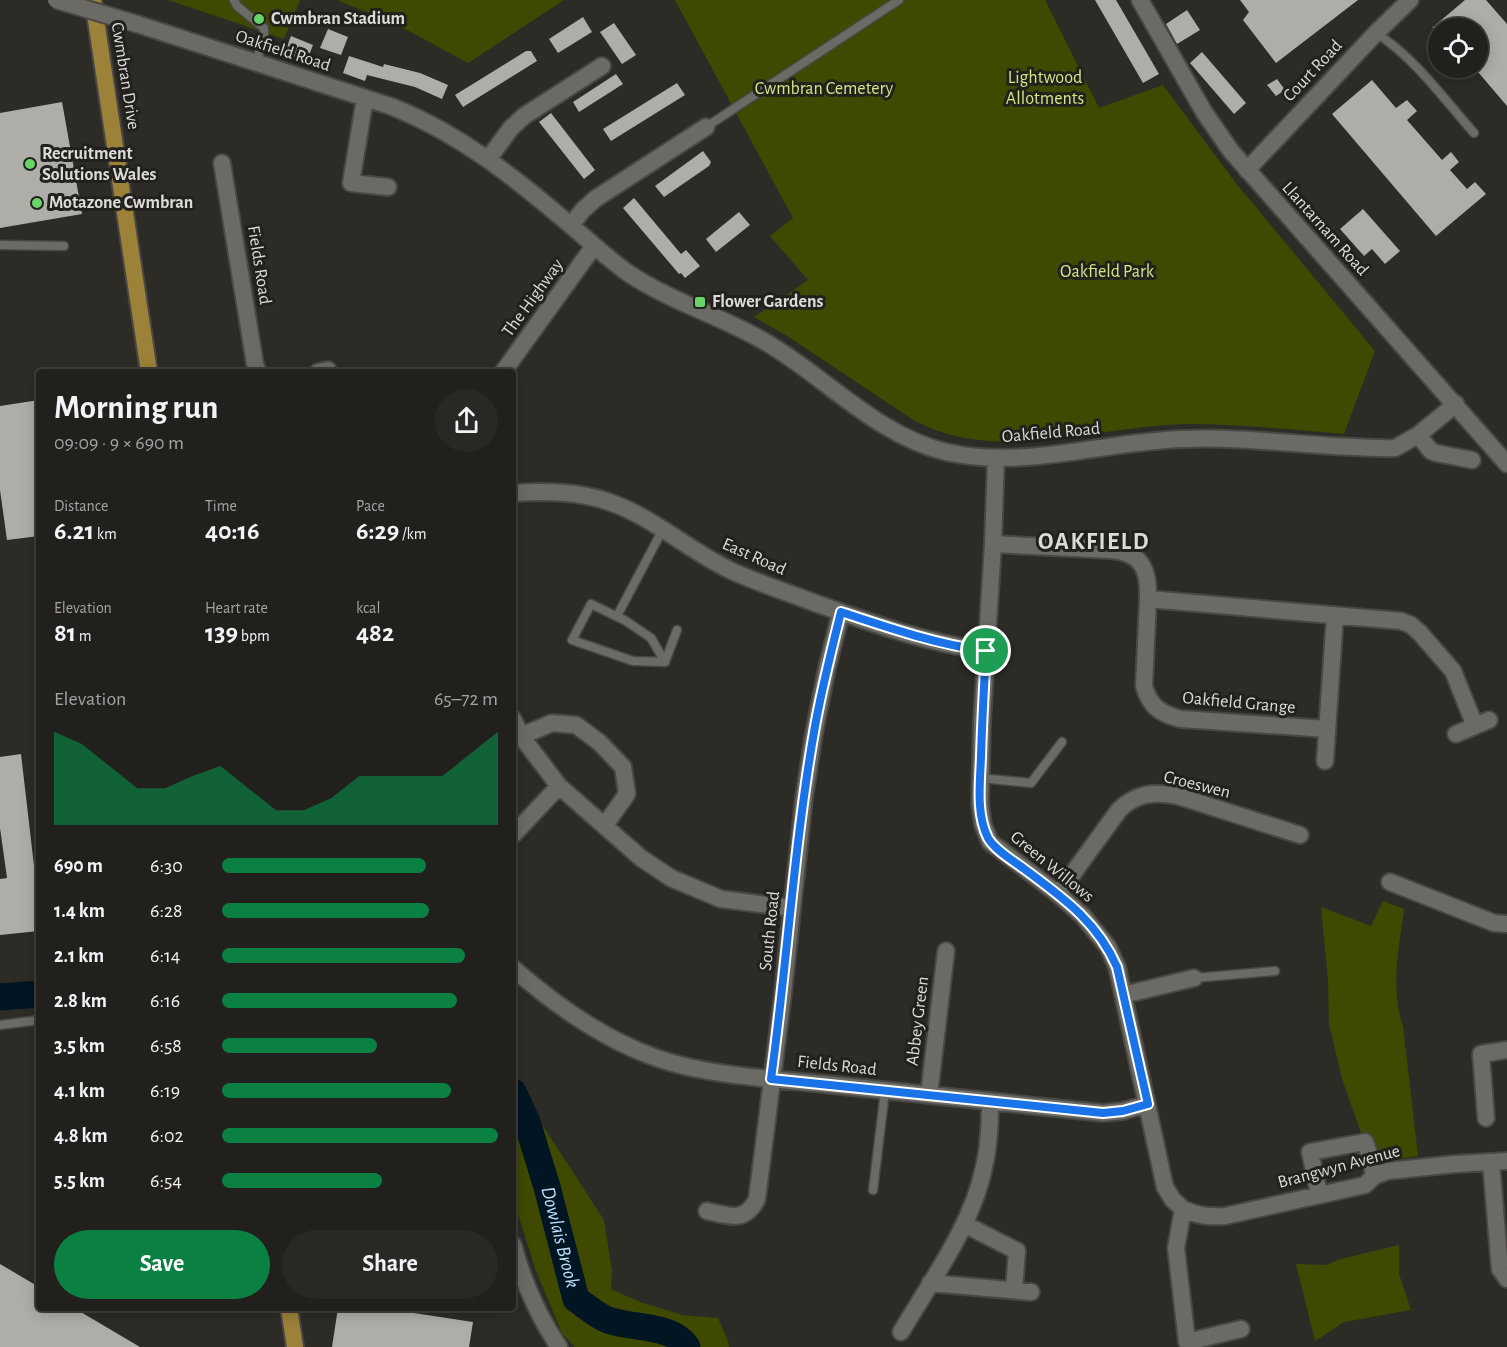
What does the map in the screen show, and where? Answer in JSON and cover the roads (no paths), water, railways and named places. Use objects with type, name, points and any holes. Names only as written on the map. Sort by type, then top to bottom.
[{"type":"main road","name":"Cwmbran Drive","points":[[93,0],[149,369]]},
{"type":"main road","points":[[290,1311],[295,1347]]},
{"type":"street","name":"Oakfield Road","points":[[56,0],[393,107],[426,121],[489,159],[594,246],[649,286],[765,341],[873,417],[910,439],[948,452],[996,458],[1031,457],[1141,442],[1185,439],[1388,448],[1401,446],[1456,404]]},
{"type":"street","name":"Llantarnam Road","points":[[1140,0],[1204,112],[1246,170],[1507,464]]},
{"type":"street","name":"Court Road","points":[[1246,170],[1410,0]]},
{"type":"street","points":[[489,159],[511,128],[524,116],[602,66]]},
{"type":"street","points":[[365,98],[351,183],[388,187]]},
{"type":"street","points":[[571,225],[600,195],[706,127]]},
{"type":"street","name":"Fields Road","points":[[222,163],[257,369]]},
{"type":"street","name":"The Highway","points":[[505,369],[594,246]]},
{"type":"street","points":[[1418,435],[1431,451],[1472,460]]},
{"type":"street","name":"Green Willows","points":[[996,458],[980,778],[982,825],[990,842],[1083,916],[1108,946],[1117,967],[1165,1187],[1173,1200],[1183,1209]]},
{"type":"street","name":"East Road","points":[[516,493],[555,491],[583,495],[612,503],[641,517],[734,572],[841,612],[923,638],[986,651]]},
{"type":"street","name":"Oakfield Grange","points":[[993,544],[1111,550],[1136,558],[1147,573],[1144,686],[1147,697],[1160,712],[1181,718],[1327,729]]},
{"type":"street","points":[[1148,599],[1391,619],[1412,626],[1453,671],[1482,723],[1456,734]]},
{"type":"street","name":"South Road","points":[[707,1211],[734,1217],[744,1215],[752,1209],[757,1199],[804,798],[814,733],[841,612]]},
{"type":"street","points":[[1325,761],[1335,615]]},
{"type":"street","points":[[521,736],[552,723],[576,725],[599,742],[623,767],[627,794],[605,825]]},
{"type":"street","points":[[516,726],[559,786],[641,858],[671,878],[721,899],[792,908]]},
{"type":"street","points":[[516,832],[559,786]]},
{"type":"street","name":"Croeswen","points":[[1058,894],[1119,810],[1126,803],[1144,795],[1165,793],[1178,796],[1300,835]]},
{"type":"street","points":[[1390,882],[1494,923],[1507,924]]},
{"type":"street","name":"Abbey Green","points":[[929,1095],[946,951]]},
{"type":"street","name":"Fields Road","points":[[516,970],[566,1010],[610,1039],[668,1061],[702,1069],[771,1079],[1103,1113],[1123,1111],[1148,1104]]},
{"type":"street","points":[[1123,995],[1194,978]]},
{"type":"street","points":[[1486,1118],[1481,1054],[1507,1050]]},
{"type":"street","points":[[901,1332],[964,1224],[978,1191],[988,1149],[990,1102]]},
{"type":"street","points":[[1319,1194],[1310,1152],[1365,1142],[1374,1176]]},
{"type":"street","points":[[1499,1161],[1500,1269],[1507,1279]]},
{"type":"street","name":"Brangwyn Avenue","points":[[1183,1209],[1203,1216],[1225,1216],[1365,1185],[1374,1176],[1388,1171],[1499,1161]]},
{"type":"street","points":[[1183,1209],[1176,1248],[1187,1341],[1241,1329]]},
{"type":"street","points":[[930,1283],[1022,1291],[1017,1251],[964,1224]]},
{"type":"street","points":[[516,1256],[540,1314],[559,1347]]},
{"type":"lane","points":[[234,0],[237,6],[264,28],[256,63]]},
{"type":"lane","points":[[706,127],[899,0]]},
{"type":"lane","points":[[1376,33],[1388,40],[1411,62],[1474,133]]},
{"type":"lane","points":[[0,245],[64,246]]},
{"type":"lane","points":[[617,616],[662,531]]},
{"type":"lane","points":[[591,603],[617,616],[651,638],[665,662],[633,661],[572,640],[591,603]]},
{"type":"lane","points":[[665,662],[678,630]]},
{"type":"lane","points":[[980,778],[1031,783],[1062,742]]},
{"type":"lane","points":[[1194,978],[1275,971]]},
{"type":"lane","points":[[0,1025],[36,1020]]},
{"type":"lane","points":[[873,1190],[885,1091]]},
{"type":"waterway","name":"Dowlais Brook","points":[[0,997],[36,994]]},
{"type":"waterway","name":"Dowlais Brook","points":[[516,1098],[527,1122],[547,1187],[576,1299],[604,1318],[672,1334],[687,1347]]},
{"type":"place","name":"Cwmbran Stadium","points":[[259,19]]},
{"type":"place","name":"Recruitment Solutions Wales","points":[[30,164]]},
{"type":"place","name":"Motazone Cwmbran","points":[[37,203]]},
{"type":"place","name":"Flower Gardens","points":[[700,302]]},
{"type":"district","name":"OAKFIELD","points":[[1094,542]]},
{"type":"park label","name":"Lightwood Allotments","points":[[1045,88]]},
{"type":"park label","name":"Cwmbran Cemetery","points":[[824,89]]},
{"type":"park label","name":"Oakfield Park","points":[[1107,272]]}]
